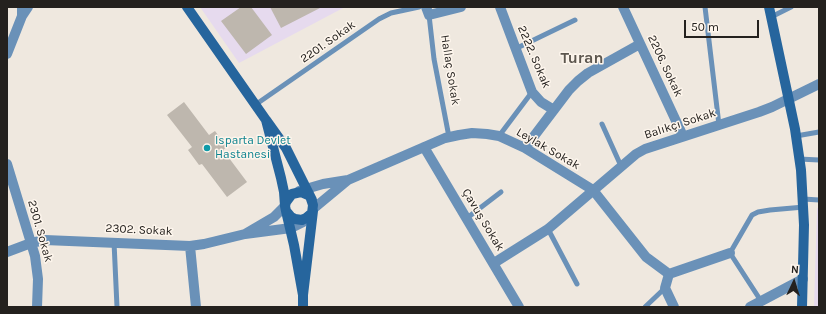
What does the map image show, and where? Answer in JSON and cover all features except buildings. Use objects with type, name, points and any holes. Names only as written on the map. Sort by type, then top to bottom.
[{"type":"main road","points":[[187,7],[286,148],[306,188],[311,208],[303,307]]},
{"type":"main road","points":[[770,12],[800,159],[804,203],[802,307]]},
{"type":"main road","points":[[266,120],[281,178],[303,295]]},
{"type":"main road","points":[[296,192],[306,193],[311,208],[306,218],[298,220],[291,217],[286,208],[288,197],[296,192]]},
{"type":"street","points":[[7,54],[22,12],[28,7]]},
{"type":"street","points":[[427,11],[461,7]]},
{"type":"street","name":"2222. Sokak","points":[[500,7],[532,92],[541,102],[554,110]]},
{"type":"street","name":"2206. Sokak","points":[[623,7],[683,136]]},
{"type":"street","points":[[525,148],[569,90],[578,81],[588,73],[640,44]]},
{"type":"street","name":"Balıkçı Sokak","points":[[494,263],[548,228],[621,166],[645,149],[759,112],[819,84]]},
{"type":"street","name":"Leylak Sokak","points":[[311,208],[348,180],[449,137],[472,133],[499,136],[525,148],[593,190],[643,254],[669,274]]},
{"type":"street","name":"Çavuş Sokak","points":[[424,147],[519,307]]},
{"type":"street","name":"2301. Sokak","points":[[8,168],[38,269],[37,307]]},
{"type":"street","name":"Leylak Sokak","points":[[296,192],[323,184],[348,180]]},
{"type":"street","name":"2302. Sokak","points":[[245,234],[286,208]]},
{"type":"street","name":"2302. Sokak","points":[[7,252],[31,243],[54,240],[190,246],[204,244],[245,234],[291,228],[303,222],[311,208]]},
{"type":"street","points":[[190,246],[196,307]]},
{"type":"street","points":[[674,307],[664,288],[669,274],[730,254]]},
{"type":"street","points":[[750,307],[803,279]]},
{"type":"lane","name":"2201. Sokak","points":[[255,105],[379,19],[391,13],[419,7]]},
{"type":"lane","points":[[705,7],[719,125]]},
{"type":"lane","points":[[770,12],[791,7]]},
{"type":"lane","name":"Hallaç Sokak","points":[[427,11],[433,53],[449,137]]},
{"type":"lane","points":[[516,49],[575,20]]},
{"type":"lane","points":[[499,136],[532,92]]},
{"type":"lane","points":[[602,124],[621,166]]},
{"type":"lane","points":[[796,136],[819,132]]},
{"type":"lane","points":[[800,159],[819,160]]},
{"type":"lane","points":[[467,218],[501,192]]},
{"type":"lane","points":[[761,302],[730,254],[752,215],[758,212],[819,200]]},
{"type":"lane","points":[[548,228],[577,284]]},
{"type":"lane","points":[[114,242],[117,307]]},
{"type":"lane","points":[[645,307],[664,288]]},
{"type":"shaded area","points":[[200,7],[345,7],[239,63]]},
{"type":"shaded area","points":[[817,208],[819,208],[819,307],[814,307]]},
{"type":"place","name":"Isparta Devlet Hastanesi","points":[[207,148]]},
{"type":"district","name":"Turan","points":[[582,58]]}]
